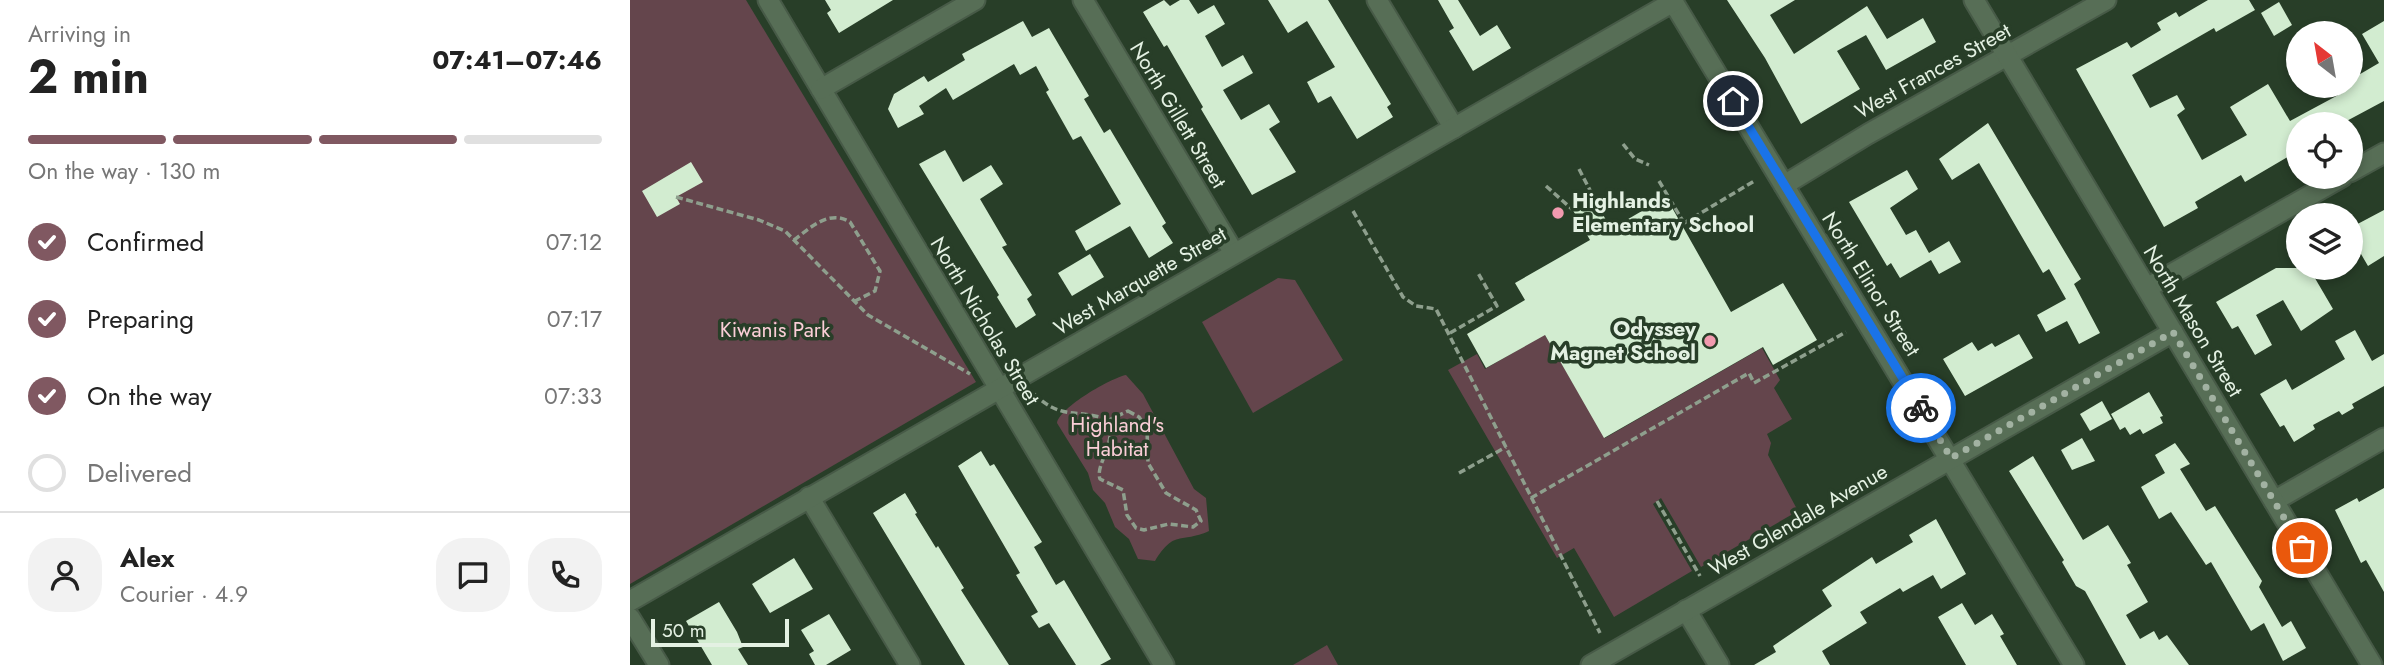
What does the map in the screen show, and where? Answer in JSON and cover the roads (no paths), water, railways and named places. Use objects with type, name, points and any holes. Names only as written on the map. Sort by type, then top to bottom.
[{"type":"street","name":"North Nicholas Street","points":[[768,0],[1164,665]]},
{"type":"street","points":[[821,89],[975,0]]},
{"type":"street","name":"North Gillett Street","points":[[1083,0],[1234,253]]},
{"type":"street","points":[[1377,0],[1454,128]]},
{"type":"street","name":"North Mason Street","points":[[1974,0],[2372,665]]},
{"type":"street","name":"West Frances Street","points":[[1784,185],[1868,134],[2105,0]]},
{"type":"street","name":"West Marquette Street","points":[[630,601],[1673,1]]},
{"type":"street","name":"North Elinor Street","points":[[1673,1],[2074,665]]},
{"type":"street","points":[[2363,165],[2384,153]]},
{"type":"street","points":[[2147,288],[2321,189]]},
{"type":"street","name":"West Glendale Avenue","points":[[1591,665],[2173,332]]},
{"type":"street","points":[[2274,501],[2384,438]]},
{"type":"street","points":[[809,497],[910,665]]},
{"type":"street","points":[[1686,610],[1719,665]]},
{"type":"street","points":[[630,618],[659,665]]},
{"type":"place","name":"Highlands Elementary School","points":[[1558,213]]},
{"type":"place","name":"Odyssey Magnet School","points":[[1710,341]]},
{"type":"park label","name":"Kiwanis Park","points":[[775,330]]},
{"type":"park label","name":"Highland's Habitat","points":[[1117,437]]}]
